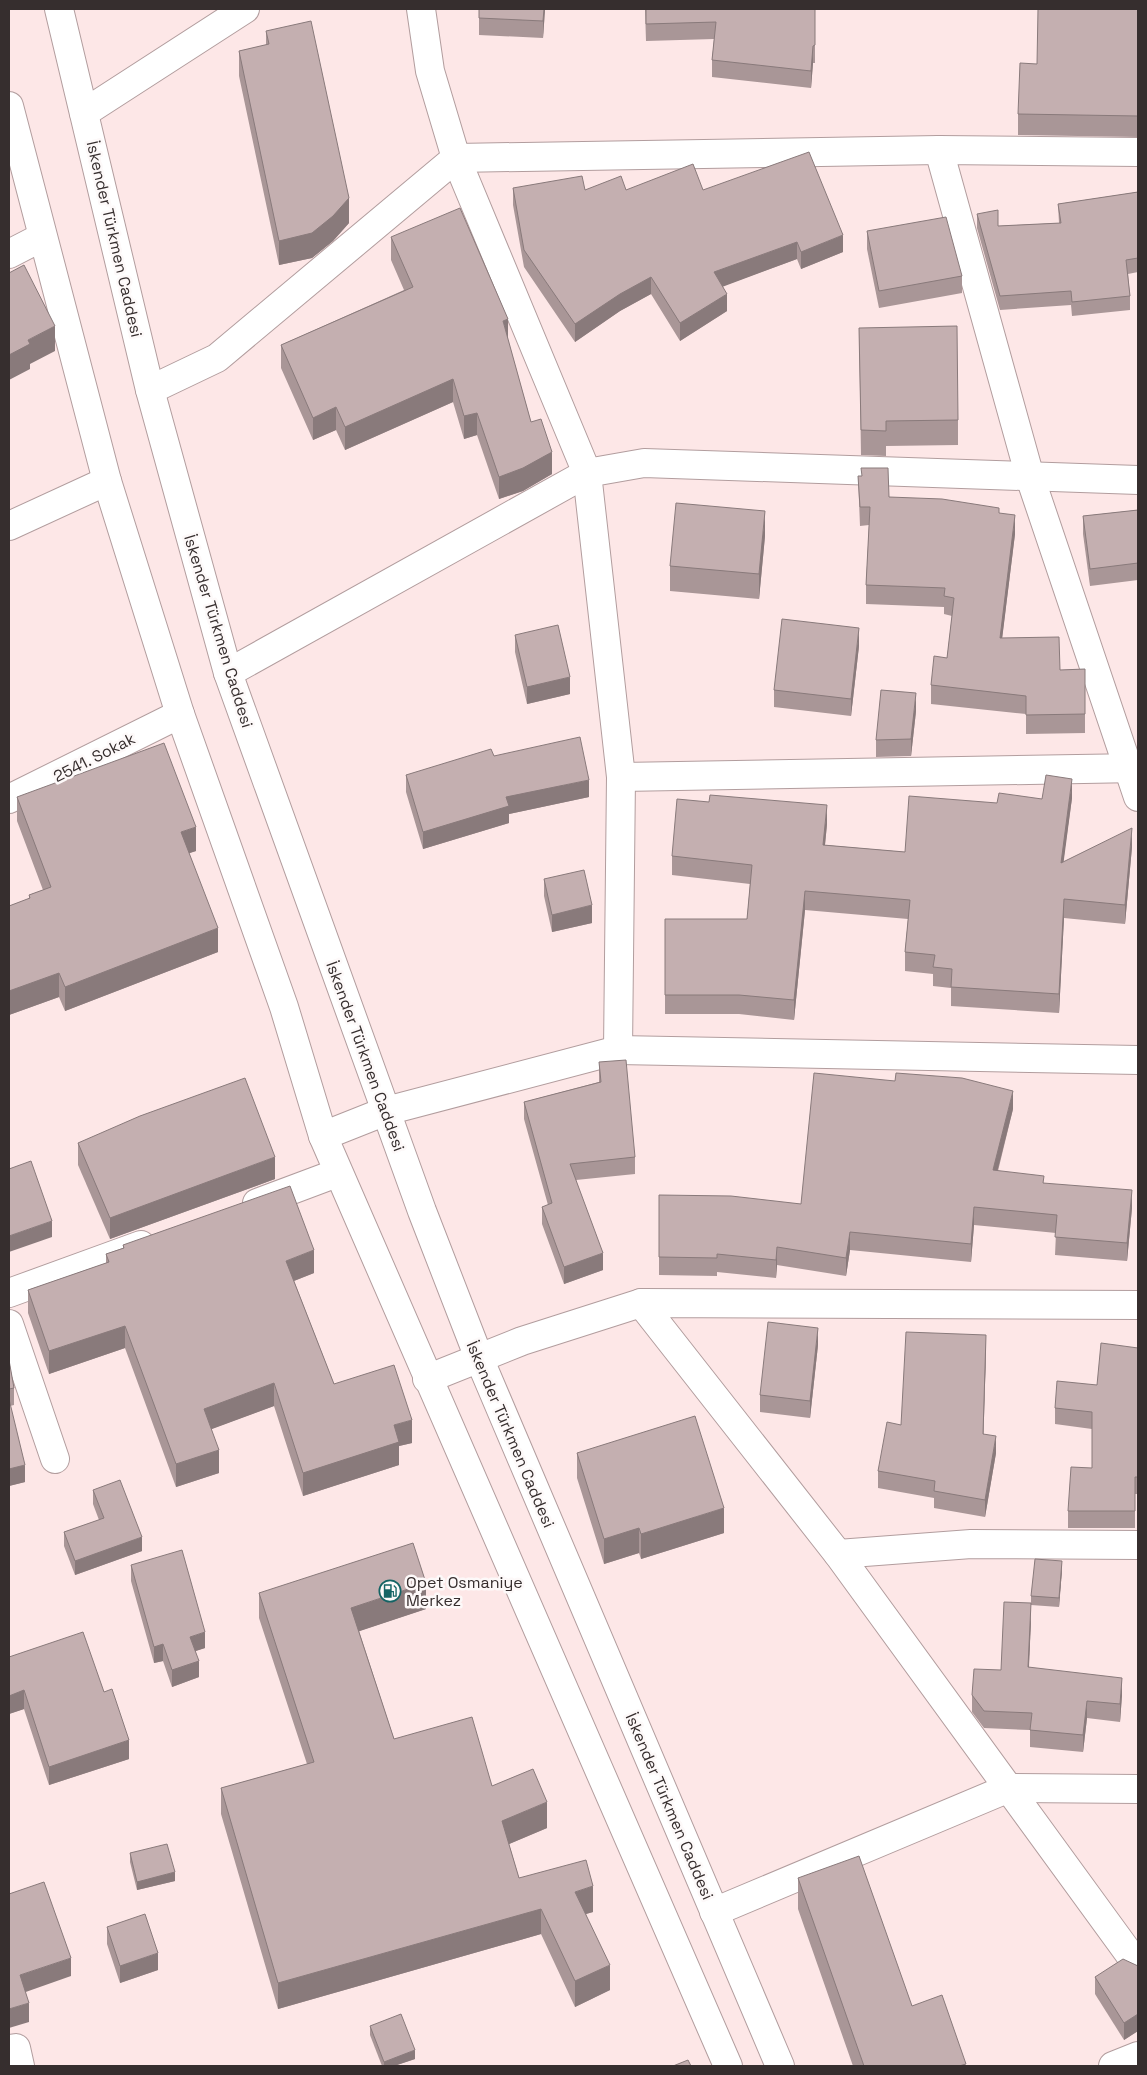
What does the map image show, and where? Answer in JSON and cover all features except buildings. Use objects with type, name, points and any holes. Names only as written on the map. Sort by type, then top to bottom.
[{"type":"street","name":"İskender Türkmen Caddesi","points":[[59,9],[150,390],[228,673],[386,1111],[478,1358],[780,2066]]},
{"type":"street","points":[[84,113],[245,9]]},
{"type":"street","points":[[421,9],[430,71],[456,158],[587,473],[621,777],[618,1050]]},
{"type":"street","points":[[9,106],[107,481],[180,714],[284,1007],[323,1136],[337,1173],[728,2066]]},
{"type":"street","points":[[939,150],[1030,477],[1133,768],[1138,797]]},
{"type":"street","points":[[150,390],[217,358],[456,158],[939,150],[1138,152]]},
{"type":"street","points":[[9,254],[42,237]]},
{"type":"street","points":[[228,673],[587,473],[644,463],[1138,480]]},
{"type":"street","points":[[9,526],[107,481]]},
{"type":"street","name":"2541. Sokak","points":[[9,800],[180,714]]},
{"type":"street","points":[[621,777],[1133,768]]},
{"type":"street","points":[[323,1136],[386,1111],[618,1050],[1138,1060]]},
{"type":"street","points":[[234,1211],[337,1173]]},
{"type":"street","points":[[9,1293],[168,1235]]},
{"type":"street","points":[[641,1303],[838,1554],[1138,1966]]},
{"type":"street","points":[[427,1378],[522,1341],[641,1303],[1138,1305]]},
{"type":"street","points":[[9,1324],[55,1459]]},
{"type":"street","points":[[838,1554],[971,1544],[1138,1545]]},
{"type":"street","points":[[714,1912],[1010,1788],[1138,1789]]},
{"type":"street","points":[[9,2049],[16,2048],[20,2066]]},
{"type":"street","points":[[1112,2066],[1138,2056]]},
{"type":"place","name":"Opet Osmaniye Merkez","points":[[390,1591]]}]
